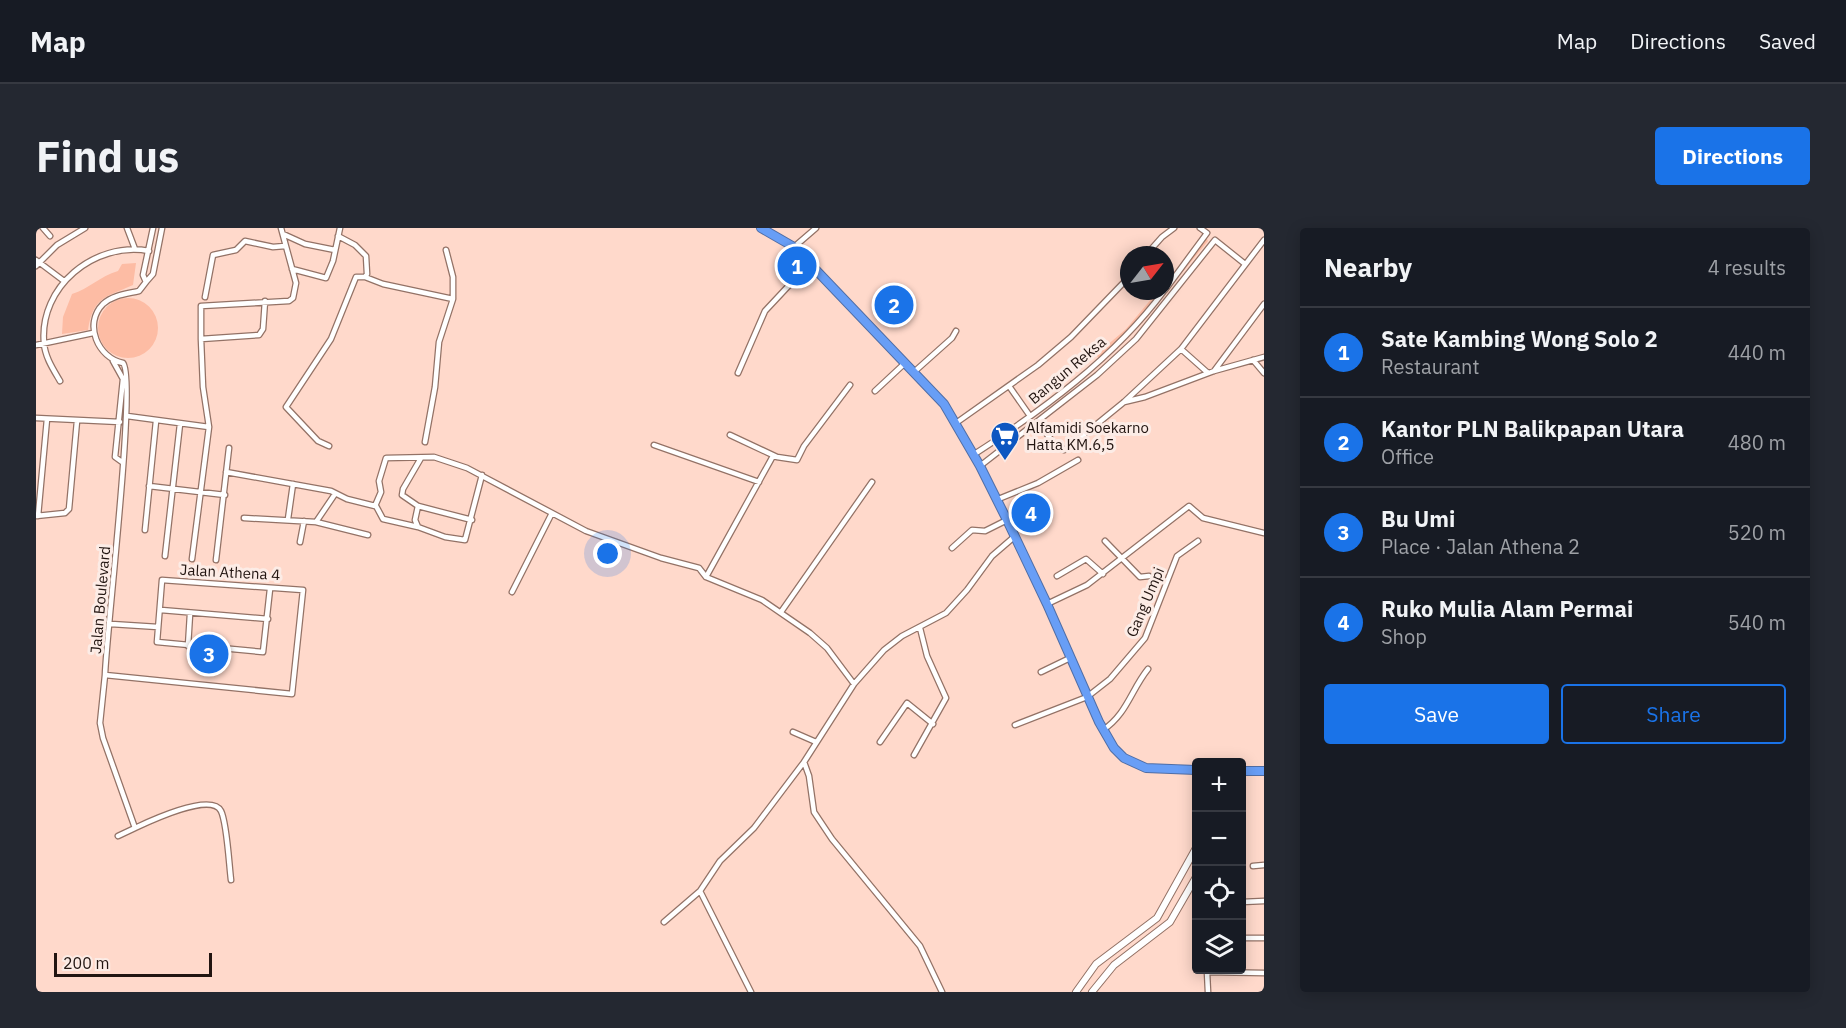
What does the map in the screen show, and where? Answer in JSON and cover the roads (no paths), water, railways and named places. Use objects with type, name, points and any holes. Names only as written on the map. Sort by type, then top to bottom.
[{"type":"highway","points":[[761,228],[794,247],[934,393],[956,423],[1007,520],[1103,730],[1119,753],[1138,765],[1160,770],[1192,770]]},
{"type":"highway","points":[[1246,771],[1261,772]]},
{"type":"highway","points":[[1246,778],[1261,772]]},
{"type":"street","points":[[43,228],[50,236]]},
{"type":"street","points":[[64,281],[37,263],[57,245],[86,228]]},
{"type":"street","points":[[126,228],[135,249]]},
{"type":"street","points":[[146,282],[143,275],[153,228]]},
{"type":"street","points":[[36,345],[93,333],[96,316],[102,305],[120,295],[139,291],[153,274],[162,228]]},
{"type":"street","points":[[192,559],[199,490],[209,427],[203,387],[201,306],[289,301],[293,298],[296,283],[281,228]]},
{"type":"street","points":[[292,268],[326,278],[339,228]]},
{"type":"street","points":[[794,247],[816,228]]},
{"type":"street","points":[[1155,246],[1174,228]]},
{"type":"street","points":[[1200,228],[1245,264]]},
{"type":"street","name":"Bangun Reksa","points":[[1174,279],[1207,233]]},
{"type":"street","points":[[283,234],[305,244],[335,250]]},
{"type":"street","points":[[338,236],[355,245],[366,256],[365,277]]},
{"type":"street","points":[[980,466],[1101,372],[1140,334],[1215,240]]},
{"type":"street","points":[[1038,423],[1057,447],[1064,450],[1124,402],[1181,349],[1264,240]]},
{"type":"street","points":[[206,297],[213,255],[236,250],[245,241],[273,247],[284,243]]},
{"type":"street","points":[[60,381],[46,357],[45,318],[51,302],[64,281],[103,255],[135,249],[149,251]]},
{"type":"street","points":[[425,442],[435,387],[439,342],[453,299],[451,268],[446,250]]},
{"type":"street","points":[[738,373],[765,311],[809,264]]},
{"type":"street","points":[[329,447],[318,441],[297,422],[288,411],[286,403],[327,346],[346,307],[351,285],[356,277],[365,277],[420,293],[453,299]]},
{"type":"street","points":[[956,423],[1009,386],[1065,342],[1120,286]]},
{"type":"street","name":"Bangun Reksa","points":[[974,455],[1030,416],[1095,363],[1133,328],[1157,300]]},
{"type":"street","points":[[201,339],[259,335],[262,329],[265,301]]},
{"type":"street","points":[[1211,372],[1264,304]]},
{"type":"street","points":[[914,372],[952,338],[956,331]]},
{"type":"street","name":"Jalan Boulevard","points":[[93,333],[103,351],[113,361],[126,366],[127,416],[105,675],[289,695],[293,693],[303,590]]},
{"type":"street","points":[[1181,349],[1211,372]]},
{"type":"street","points":[[1124,402],[1211,372],[1264,357]]},
{"type":"street","points":[[1253,360],[1264,373]]},
{"type":"street","points":[[113,361],[123,379],[115,457],[122,462]]},
{"type":"street","points":[[1095,363],[1101,372]]},
{"type":"street","points":[[875,391],[904,364]]},
{"type":"street","points":[[730,435],[773,456],[797,460],[804,446],[850,385]]},
{"type":"street","points":[[1009,386],[1030,416]]},
{"type":"street","points":[[127,416],[209,427]]},
{"type":"street","points":[[36,418],[120,422]]},
{"type":"street","points":[[47,419],[37,516],[65,513],[69,509],[77,421]]},
{"type":"street","points":[[145,530],[156,421]]},
{"type":"street","points":[[165,556],[180,424]]},
{"type":"street","points":[[654,445],[759,482]]},
{"type":"street","points":[[216,560],[229,448]]},
{"type":"street","points":[[706,577],[773,456]]},
{"type":"street","points":[[376,506],[381,492],[379,481],[386,458],[434,458],[482,475],[552,513],[618,543],[699,568],[706,577],[762,600],[819,640],[854,684]]},
{"type":"street","points":[[422,458],[402,493],[418,506],[472,520]]},
{"type":"street","points":[[996,500],[1038,483],[1078,460]]},
{"type":"street","points":[[226,472],[330,491],[376,506],[383,519],[462,541],[472,520],[482,475]]},
{"type":"street","points":[[781,612],[872,482]]},
{"type":"street","points":[[288,519],[293,484]]},
{"type":"street","points":[[149,486],[199,490],[225,495]]},
{"type":"street","points":[[316,522],[335,494]]},
{"type":"street","points":[[418,506],[415,520],[418,527]]},
{"type":"street","points":[[1047,604],[1087,585],[1104,574],[1189,506],[1203,518],[1264,532]]},
{"type":"street","points":[[512,592],[552,513]]},
{"type":"street","points":[[244,518],[316,522],[368,535]]},
{"type":"street","points":[[952,548],[972,531],[985,531],[1007,520]]},
{"type":"street","points":[[300,542],[304,521]]},
{"type":"street","points":[[664,922],[700,891],[720,861],[758,823],[804,762],[854,684],[892,643],[939,619],[953,607],[992,556],[1014,537]]},
{"type":"street","points":[[1105,541],[1140,577],[1149,576]]},
{"type":"street","name":"Gang Umpi","points":[[1015,725],[1087,696],[1110,679],[1141,645],[1177,556],[1198,541]]},
{"type":"street","points":[[1057,576],[1086,559],[1104,574]]},
{"type":"street","name":"Jalan Athena 4","points":[[161,610],[162,580],[270,589],[273,586],[303,590]]},
{"type":"street","points":[[268,619],[161,610],[157,640],[158,643],[264,652],[268,619],[270,589]]},
{"type":"street","points":[[188,646],[190,614]]},
{"type":"street","points":[[111,624],[158,627]]},
{"type":"street","points":[[914,754],[946,698],[927,656],[920,628]]},
{"type":"street","points":[[1041,672],[1070,658]]},
{"type":"street","points":[[1103,730],[1127,708],[1137,684],[1148,669]]},
{"type":"street","points":[[105,675],[100,723],[103,738],[135,828]]},
{"type":"street","points":[[880,742],[907,704],[933,724]]},
{"type":"street","points":[[793,732],[816,742]]},
{"type":"street","points":[[804,762],[809,776],[814,812],[920,946],[942,992]]},
{"type":"street","points":[[118,836],[203,803],[216,805],[224,820],[231,880]]},
{"type":"street","points":[[1076,992],[1096,964],[1157,918],[1192,857]]},
{"type":"street","points":[[1253,866],[1264,865]]},
{"type":"street","points":[[1092,992],[1114,965],[1170,922],[1192,885]]},
{"type":"street","points":[[700,891],[751,992]]},
{"type":"street","points":[[1246,902],[1264,901]]},
{"type":"street","points":[[1246,938],[1264,938]]},
{"type":"street","points":[[1246,972],[1264,973]]},
{"type":"street","points":[[1207,974],[1208,992]]},
{"type":"place","name":"Sate Kambing Wong Solo 2","points":[[797,266]]},
{"type":"place","name":"Kantor PLN Balikpapan Utara","points":[[894,305]]},
{"type":"place","name":"Alfamidi Soekarno Hatta KM.6,5","points":[[1005,462]]},
{"type":"place","name":"Ruko Mulia Alam Permai","points":[[1031,513]]},
{"type":"place","name":"Bu Umi","points":[[209,654]]}]
